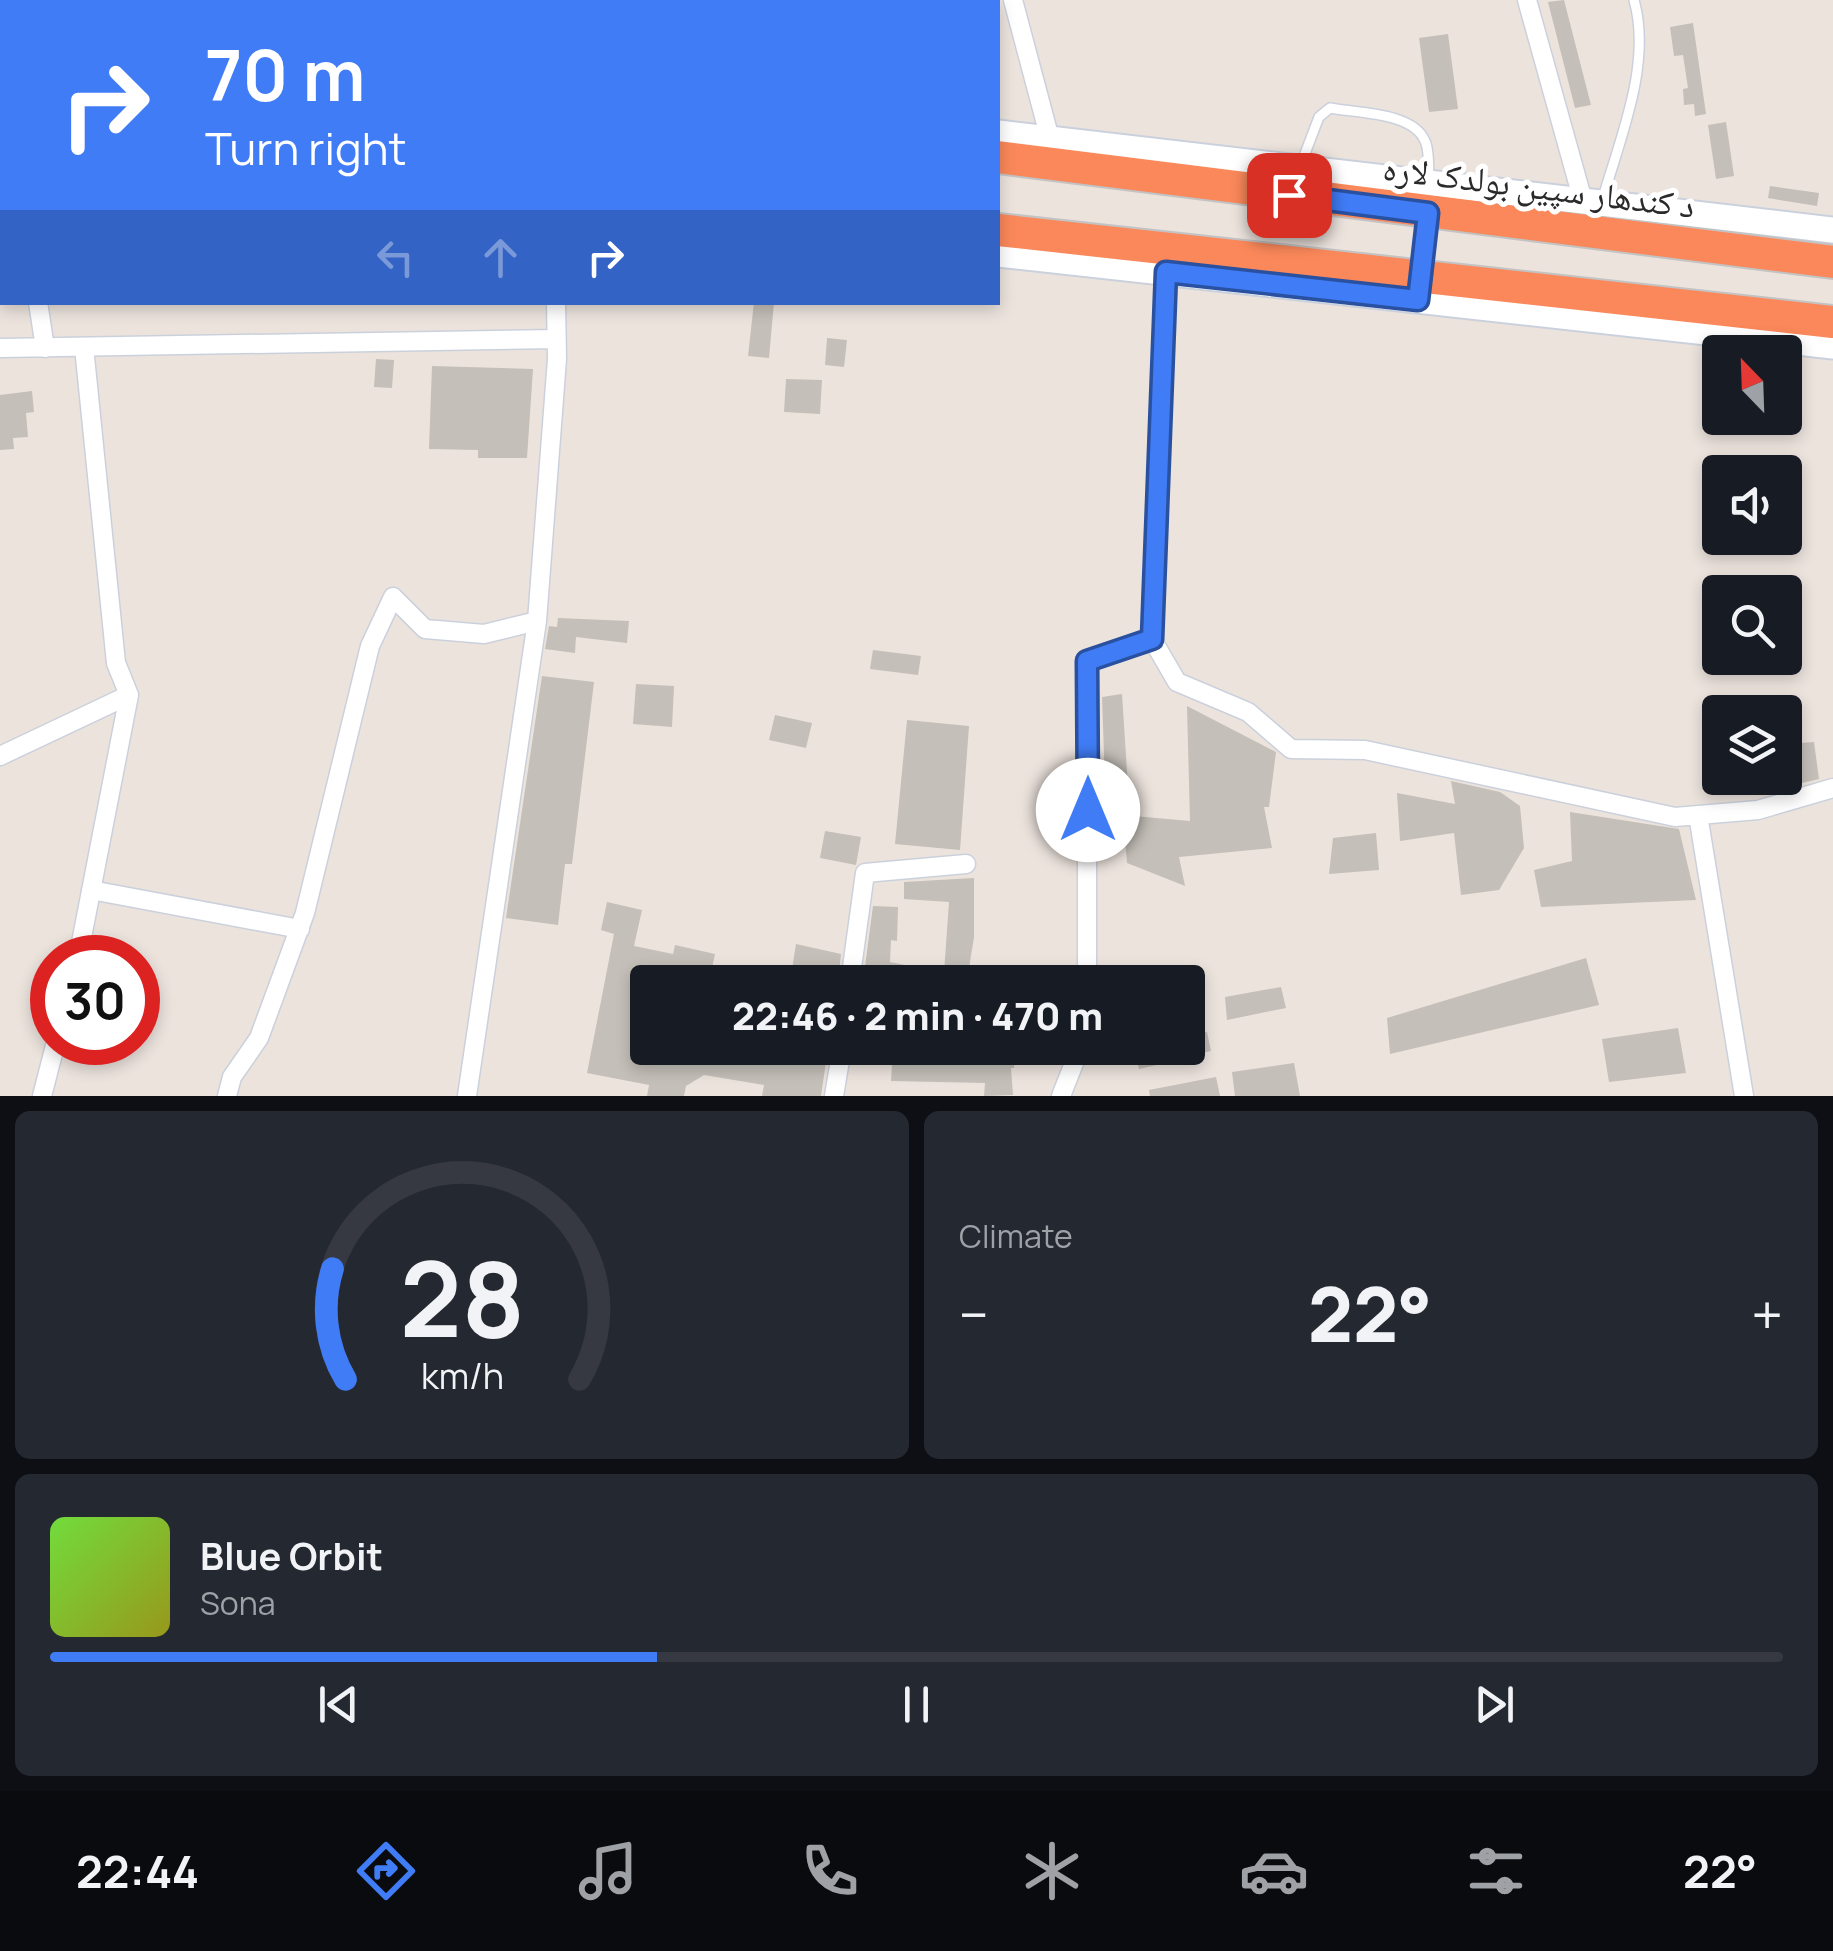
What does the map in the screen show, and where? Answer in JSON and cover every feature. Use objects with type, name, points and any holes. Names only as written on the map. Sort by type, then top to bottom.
[{"type":"highway","name":"د کندهار سپین بولدک لاره","points":[[1000,158],[1294,181],[1429,198],[1833,262]]},
{"type":"highway","points":[[1000,230],[1420,289],[1833,322]]},
{"type":"street","points":[[1013,0],[1050,139]]},
{"type":"street","points":[[1528,0],[1592,202]]},
{"type":"street","points":[[1000,133],[1294,181]]},
{"type":"street","points":[[1429,198],[1592,202],[1833,230]]},
{"type":"street","points":[[1000,254],[1166,272],[1420,289],[1833,346]]},
{"type":"street","points":[[1166,272],[1152,639],[1178,682],[1248,712],[1291,749],[1365,750],[1676,817],[1758,810],[1833,788]]},
{"type":"street","points":[[38,305],[44,348]]},
{"type":"street","points":[[467,1096],[537,621],[556,305]]},
{"type":"street","points":[[0,348],[556,339]]},
{"type":"street","points":[[82,935],[129,695],[116,663],[84,347]]},
{"type":"street","points":[[227,1096],[232,1076],[260,1038],[300,929],[370,646],[393,597],[425,629],[484,634],[537,621]]},
{"type":"street","points":[[1087,965],[1087,661],[1152,639]]},
{"type":"street","points":[[0,756],[129,695]]},
{"type":"street","points":[[1698,814],[1744,1096]]},
{"type":"street","points":[[852,965],[865,873],[966,864]]},
{"type":"street","points":[[91,890],[300,929]]},
{"type":"street","points":[[42,1096],[50,1065]]},
{"type":"street","points":[[834,1096],[839,1065]]},
{"type":"street","points":[[1061,1096],[1073,1065]]},
{"type":"lane","points":[[1592,202],[1627,112],[1643,30],[1634,0]]},
{"type":"lane","points":[[1294,181],[1319,117],[1330,108],[1403,122],[1418,130],[1426,142],[1429,198],[1420,289]]},
{"type":"building","points":[[1564,0],[1591,105],[1575,108],[1548,2]]},
{"type":"building","points":[[1693,23],[1706,114],[1695,116],[1694,104],[1684,105],[1683,89],[1688,88],[1683,55],[1674,56],[1670,27]]},
{"type":"building","points":[[1448,34],[1458,109],[1429,112],[1419,38]]},
{"type":"building","points":[[1726,122],[1734,176],[1716,179],[1708,125]]},
{"type":"building","points":[[1770,186],[1819,193],[1817,206],[1768,198]]},
{"type":"building","points":[[754,305],[774,305],[769,358],[748,356]]},
{"type":"building","points":[[827,338],[847,340],[844,367],[825,365]]},
{"type":"building","points":[[376,359],[394,360],[392,388],[374,387]]},
{"type":"building","points":[[432,366],[533,369],[527,458],[478,458],[478,450],[429,449]]},
{"type":"building","points":[[786,379],[822,380],[820,414],[784,412]]},
{"type":"building","points":[[32,391],[34,412],[26,413],[28,437],[13,438],[14,449],[0,450],[0,395]]},
{"type":"building","points":[[558,618],[629,621],[627,643],[576,637],[575,653],[545,649],[549,626],[557,627]]},
{"type":"building","points":[[873,650],[921,656],[918,675],[870,669]]},
{"type":"building","points":[[542,676],[594,682],[572,864],[565,864],[558,925],[506,918]]},
{"type":"building","points":[[636,684],[674,686],[672,727],[633,724]]},
{"type":"building","points":[[1122,694],[1129,802],[1107,840],[1102,697]]},
{"type":"building","points":[[1187,706],[1276,752],[1269,807],[1264,807],[1272,848],[1179,857],[1185,886],[1127,863],[1123,815],[1190,821]]},
{"type":"building","points":[[775,715],[812,723],[806,748],[769,740]]},
{"type":"building","points":[[907,720],[969,726],[960,850],[895,844]]},
{"type":"building","points":[[1814,742],[1819,779],[1802,783],[1802,743]]},
{"type":"building","points":[[1451,781],[1500,792],[1520,806],[1524,848],[1499,890],[1461,895],[1454,833],[1400,841],[1397,793],[1455,804]]},
{"type":"building","points":[[1570,812],[1679,829],[1696,900],[1541,907],[1534,870],[1572,861]]},
{"type":"building","points":[[825,831],[861,837],[856,865],[820,858]]},
{"type":"building","points":[[1376,833],[1379,870],[1329,874],[1333,838]]},
{"type":"building","points":[[974,878],[974,937],[969,965],[945,965],[949,902],[904,899],[904,882]]},
{"type":"building","points":[[607,902],[642,910],[634,946],[673,954],[675,945],[715,954],[713,965],[630,965],[630,1065],[826,1065],[821,1096],[762,1096],[764,1085],[704,1075],[686,1086],[684,1096],[647,1096],[649,1085],[587,1073],[614,934],[601,930]]},
{"type":"building","points":[[873,906],[898,907],[897,941],[891,940],[890,962],[905,965],[865,965]]},
{"type":"building","points":[[796,944],[841,954],[840,965],[793,965]]},
{"type":"building","points":[[1586,958],[1599,1005],[1390,1054],[1387,1018]]},
{"type":"building","points":[[1281,987],[1286,1008],[1227,1020],[1225,997]]},
{"type":"building","points":[[1678,1028],[1686,1073],[1609,1082],[1602,1039]]},
{"type":"building","points":[[1205,1032],[1211,1051],[1205,1052]]},
{"type":"building","points":[[1294,1063],[1300,1096],[1235,1096],[1232,1072]]},
{"type":"building","points":[[892,1065],[1014,1065],[1011,1068],[1013,1095],[984,1096],[985,1083],[891,1081]]},
{"type":"building","points":[[1216,1077],[1220,1096],[1150,1096],[1149,1090]]},
{"type":"route","points":[[1088,810],[1087,661],[1152,639],[1166,272],[1418,300],[1428,213],[1289,195]]}]
